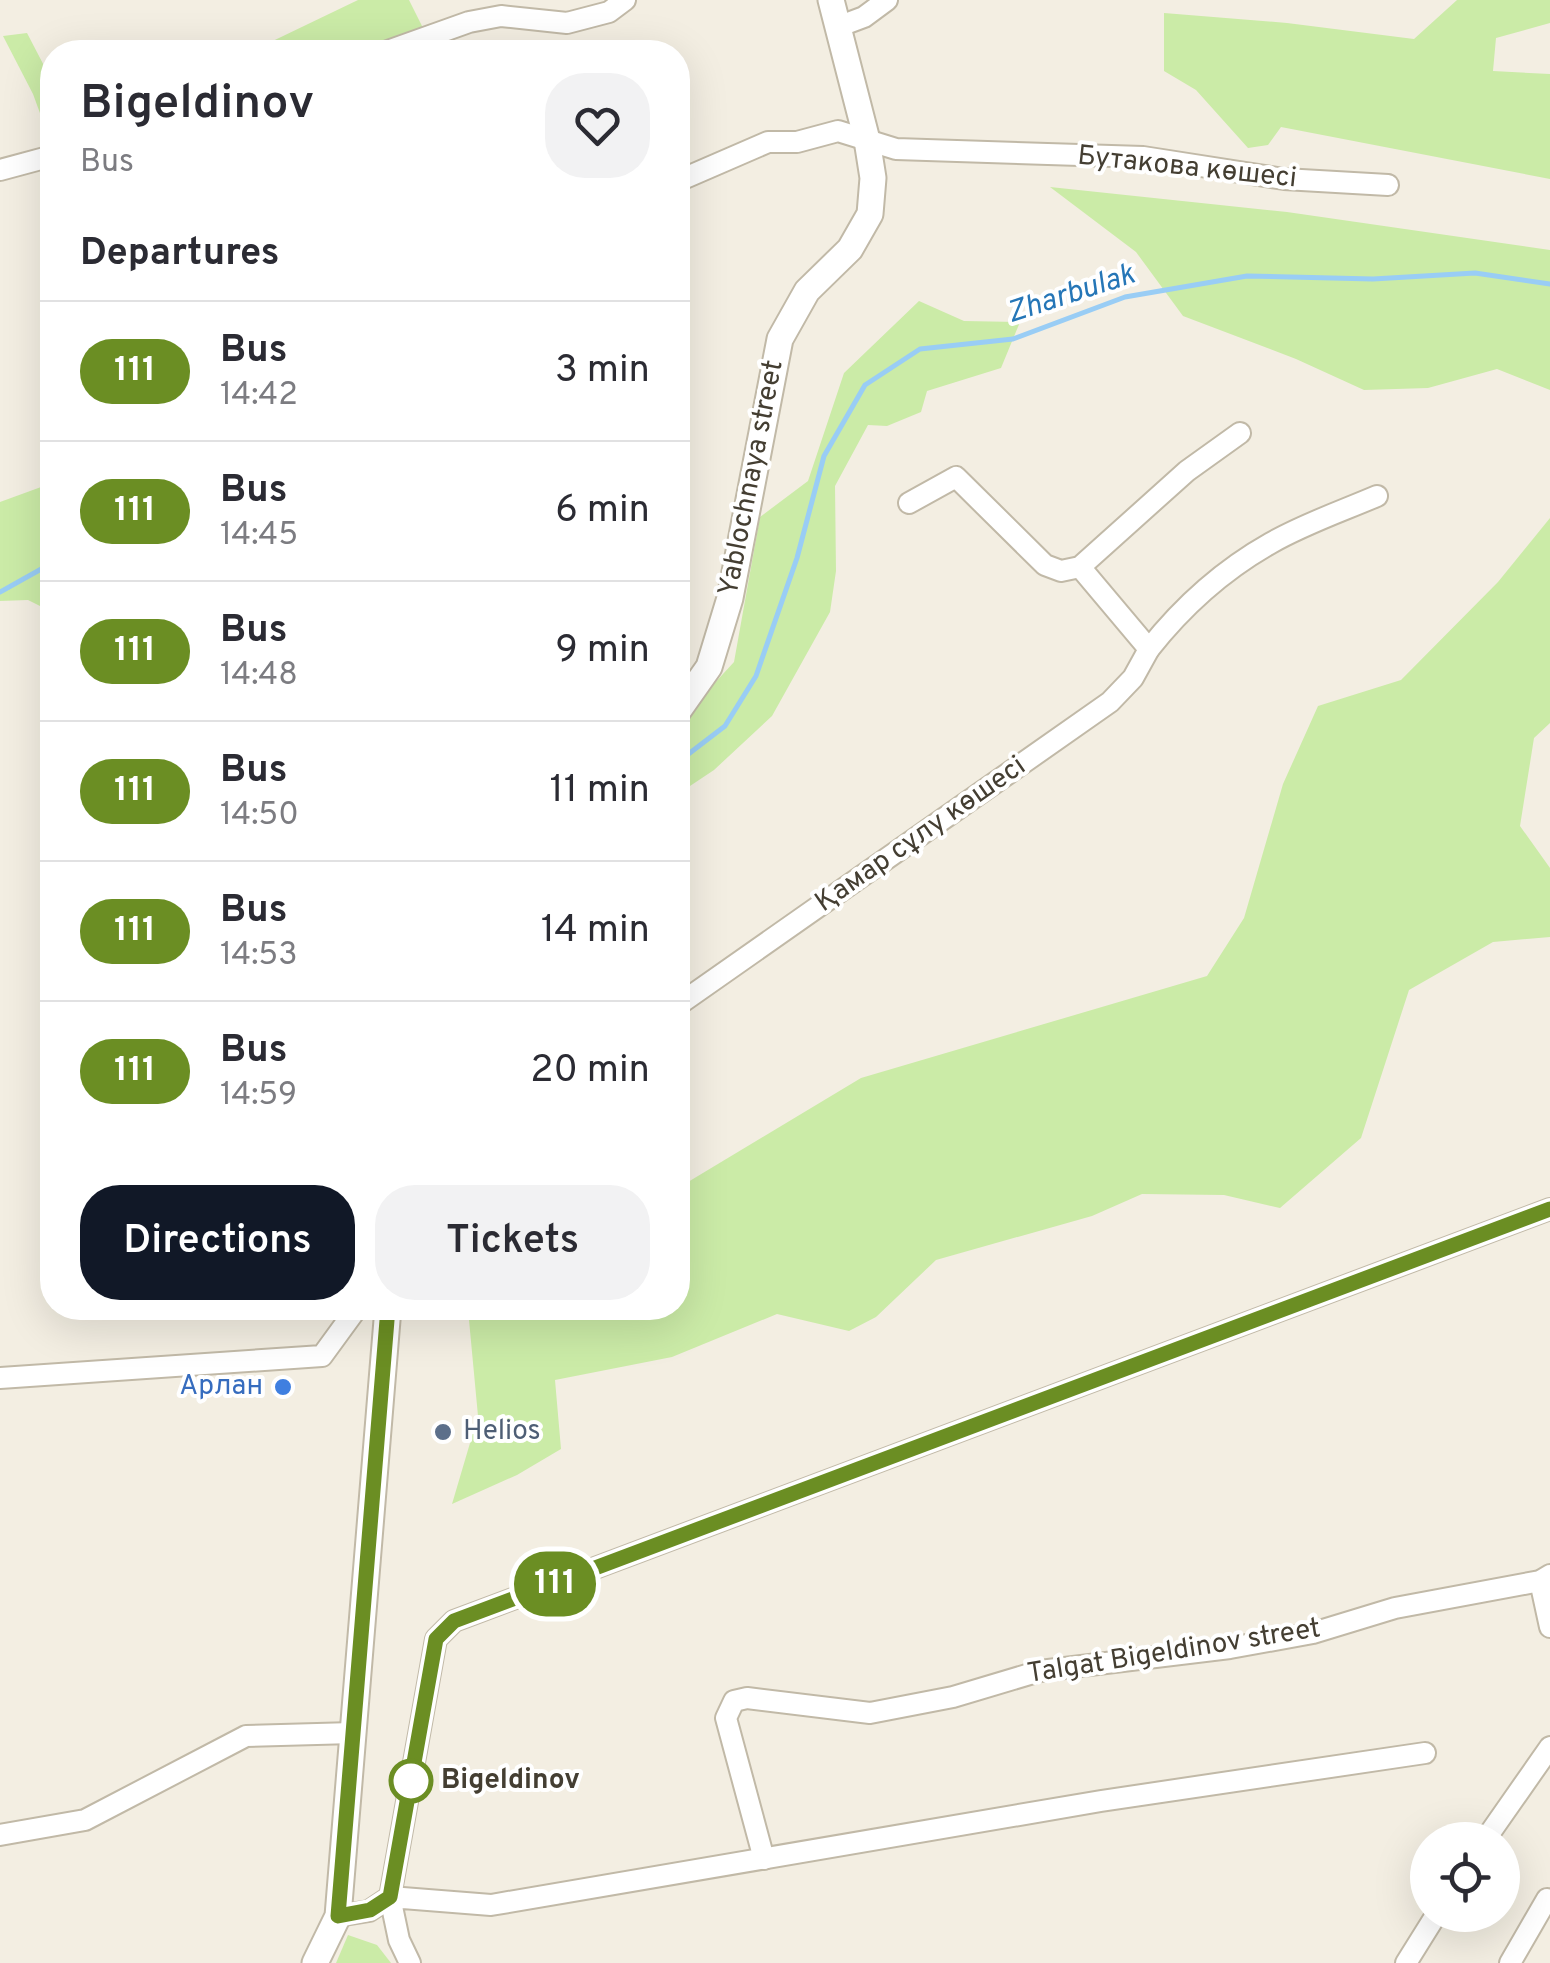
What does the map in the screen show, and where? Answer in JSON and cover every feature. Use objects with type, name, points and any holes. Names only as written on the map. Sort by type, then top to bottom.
[{"type":"street","points":[[418,40],[468,22],[501,16],[566,23],[609,12],[625,0]]},
{"type":"street","name":"Yablochnaya street","points":[[690,695],[710,666],[730,598],[780,339],[807,291],[850,249],[870,214],[873,178],[867,140],[831,0]]},
{"type":"street","points":[[840,26],[864,17],[887,0]]},
{"type":"street","name":"Бутакова көшесі","points":[[690,176],[768,142],[797,142],[838,130],[896,150],[1143,157],[1284,178],[1388,186]]},
{"type":"street","points":[[0,170],[40,159]]},
{"type":"street","points":[[909,503],[956,478],[1045,564],[1061,571],[1080,567],[1188,471],[1240,432]]},
{"type":"street","name":"Қамар сұлу көшесі","points":[[690,997],[1110,702],[1133,678],[1148,649],[1173,618],[1216,580],[1272,542],[1377,496]]},
{"type":"street","points":[[1080,567],[1148,649]]},
{"type":"street","points":[[410,1963],[399,1940],[390,1897],[436,1639],[454,1621],[1550,1208]]},
{"type":"street","points":[[0,1378],[322,1356],[348,1320]]},
{"type":"street","points":[[315,1963],[338,1916],[387,1320]]},
{"type":"street","name":"Talgat Bigeldinov street","points":[[764,1858],[726,1718],[734,1701],[747,1698],[870,1713],[953,1697],[1040,1671],[1230,1648],[1313,1632],[1395,1608],[1545,1578],[1550,1628]]},
{"type":"street","points":[[0,1835],[85,1820],[246,1736],[353,1734]]},
{"type":"street","points":[[1497,1822],[1550,1746]]},
{"type":"street","points":[[338,1916],[370,1910],[390,1897],[491,1906],[1102,1801],[1425,1753]]},
{"type":"street","points":[[1510,1963],[1547,1899]]},
{"type":"street","points":[[1406,1963],[1425,1932]]},
{"type":"green space","points":[[358,0],[409,0],[425,32],[402,40],[275,40]]},
{"type":"green space","points":[[1457,0],[1550,0],[1550,23],[1496,38],[1493,71],[1550,74],[1550,179],[1281,127],[1268,145],[1248,148],[1196,90],[1164,71],[1164,13],[1414,39]]},
{"type":"green space","points":[[27,33],[40,58],[40,113],[33,94],[3,36]]},
{"type":"green space","points":[[1050,187],[1287,212],[1550,250],[1550,390],[1497,369],[1428,388],[1364,390],[1183,316],[1136,252]]},
{"type":"green space","points":[[919,301],[964,321],[1020,322],[1001,368],[927,391],[921,412],[887,426],[868,425],[835,486],[836,571],[830,612],[772,716],[714,770],[690,786],[690,710],[734,662],[760,517],[808,481],[844,373]]},
{"type":"green space","points":[[40,487],[40,606],[28,600],[0,601],[0,502]]},
{"type":"green space","points":[[1550,518],[1550,723],[1534,738],[1520,826],[1550,868],[1550,937],[1493,942],[1409,990],[1361,1138],[1280,1208],[1224,1195],[1142,1194],[1092,1216],[936,1260],[876,1317],[849,1331],[777,1314],[672,1357],[555,1380],[561,1449],[517,1475],[452,1504],[478,1416],[469,1320],[690,1320],[690,1181],[861,1078],[1207,976],[1244,918],[1283,784],[1318,706],[1401,680],[1498,582]]},
{"type":"green space","points":[[348,1935],[377,1945],[391,1963],[336,1963]]},
{"type":"waterway","name":"Zharbulak","points":[[690,753],[725,726],[756,676],[797,558],[824,456],[865,385],[920,349],[1013,339],[1125,297],[1247,276],[1373,279],[1475,273],[1550,284]]},
{"type":"waterway","name":"Zharbulak","points":[[0,592],[40,570]]},
{"type":"bus line","name":"111","points":[[387,1320],[338,1916],[370,1910],[390,1897],[436,1639],[454,1621],[1550,1209]]},
{"type":"place","name":"Арлан","points":[[283,1387]]},
{"type":"place","name":"Helios","points":[[443,1432]]},
{"type":"place","name":"Bigeldinov","points":[[411,1781]]}]
